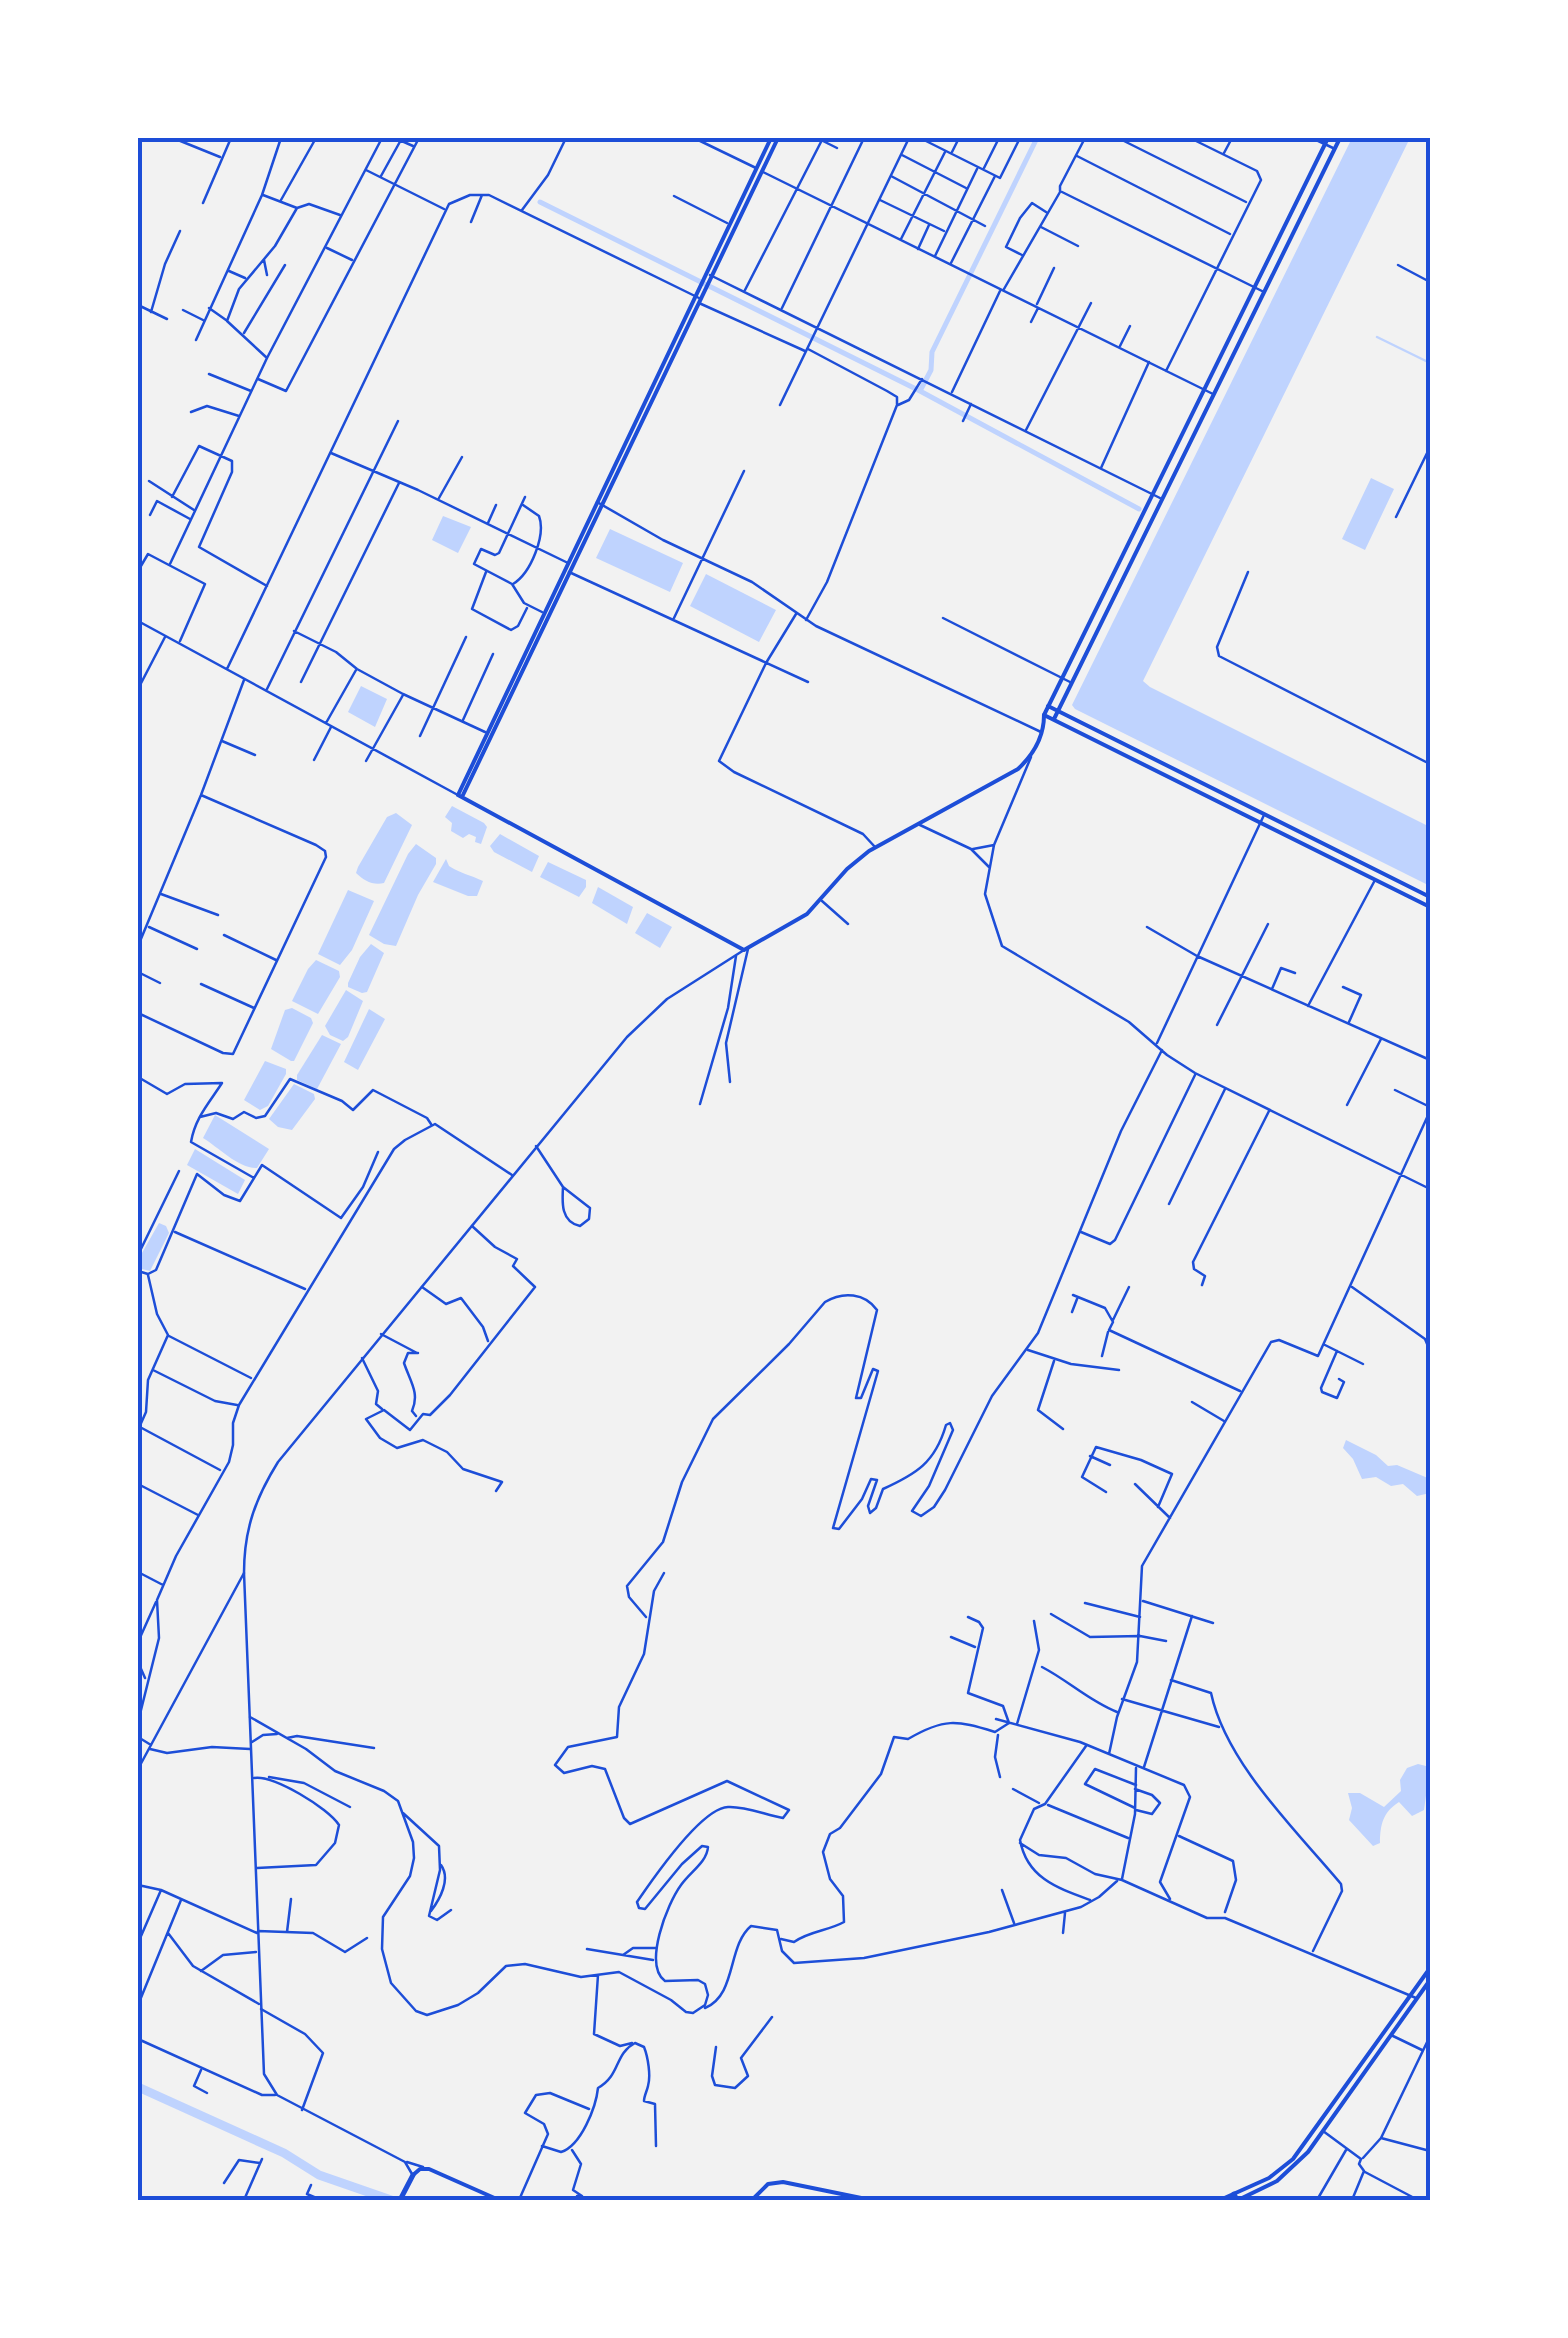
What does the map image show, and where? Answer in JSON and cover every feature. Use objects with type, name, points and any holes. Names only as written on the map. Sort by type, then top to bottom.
[{"type":"highway","points":[[400,2199],[412,2175]]},
{"type":"main road","points":[[771,138],[460,796],[746,949],[802,917],[847,869],[875,848],[1006,778],[1032,756],[1043,731],[1054,719],[1340,138]]},
{"type":"main road","points":[[707,277],[728,224],[778,138]]},
{"type":"main road","points":[[1043,731],[1044,715],[1060,678],[1328,138]]},
{"type":"main road","points":[[546,614],[570,563]]},
{"type":"main road","points":[[480,755],[487,733],[522,666]]},
{"type":"main road","points":[[1048,706],[1430,898]]},
{"type":"main road","points":[[1044,715],[1430,908]]},
{"type":"main road","points":[[1220,2200],[1236,2198],[1289,2172],[1324,2132],[1392,2035],[1430,1968]]},
{"type":"main road","points":[[1236,2198],[1281,2170],[1430,1980]]},
{"type":"main road","points":[[412,2175],[429,2168],[499,2200]]},
{"type":"main road","points":[[752,2200],[768,2184],[783,2182],[872,2200],[897,2200]]},
{"type":"street","points":[[177,138],[222,158]]},
{"type":"street","points":[[203,202],[231,138]]},
{"type":"street","points":[[196,340],[262,194],[280,138]]},
{"type":"street","points":[[280,201],[316,138]]},
{"type":"street","points":[[170,564],[267,358],[382,138]]},
{"type":"street","points":[[380,177],[399,138],[414,147]]},
{"type":"street","points":[[258,379],[285,392],[419,138]]},
{"type":"street","points":[[520,211],[548,175],[566,138]]},
{"type":"street","points":[[694,138],[1214,394]]},
{"type":"street","points":[[782,310],[864,138]]},
{"type":"street","points":[[780,405],[909,138]]},
{"type":"street","points":[[920,138],[998,177]]},
{"type":"street","points":[[951,154],[959,138]]},
{"type":"street","points":[[984,170],[998,138]]},
{"type":"street","points":[[950,264],[1020,138]]},
{"type":"street","points":[[951,394],[1002,290],[1060,191],[1085,138]]},
{"type":"street","points":[[1118,138],[1248,204]]},
{"type":"street","points":[[1166,371],[1260,183],[1260,174],[1190,138]]},
{"type":"street","points":[[1223,154],[1232,138]]},
{"type":"street","points":[[1312,138],[1334,149]]},
{"type":"street","points":[[744,292],[822,139],[837,148]]},
{"type":"street","points":[[900,240],[946,151]]},
{"type":"street","points":[[900,154],[968,189]]},
{"type":"street","points":[[1076,156],[1232,235]]},
{"type":"street","points":[[935,257],[978,167]]},
{"type":"street","points":[[365,169],[445,209]]},
{"type":"street","points":[[890,176],[986,226]]},
{"type":"street","points":[[1060,191],[1264,292]]},
{"type":"street","points":[[262,194],[297,208],[309,204],[341,216]]},
{"type":"street","points":[[470,222],[483,194]]},
{"type":"street","points":[[226,669],[445,209],[456,200],[483,194],[894,395],[897,405],[823,592],[806,620]]},
{"type":"street","points":[[674,196],[728,224]]},
{"type":"street","points":[[878,199],[947,232]]},
{"type":"street","points":[[1022,255],[1006,246],[1028,204],[1047,213]]},
{"type":"street","points":[[227,321],[236,294],[278,242],[297,208]]},
{"type":"street","points":[[918,249],[930,224]]},
{"type":"street","points":[[1039,226],[1078,246]]},
{"type":"street","points":[[151,312],[164,264],[180,231]]},
{"type":"street","points":[[325,247],[353,260]]},
{"type":"street","points":[[264,259],[266,276]]},
{"type":"street","points":[[243,334],[285,265]]},
{"type":"street","points":[[1398,266],[1430,282]]},
{"type":"street","points":[[1031,322],[1054,268]]},
{"type":"street","points":[[227,270],[246,279]]},
{"type":"street","points":[[707,277],[782,310],[1162,499]]},
{"type":"street","points":[[1026,431],[1091,303]]},
{"type":"street","points":[[138,306],[168,319]]},
{"type":"street","points":[[209,308],[267,358]]},
{"type":"street","points":[[183,310],[204,320]]},
{"type":"street","points":[[1119,347],[1130,326]]},
{"type":"street","points":[[1100,470],[1149,362]]},
{"type":"street","points":[[209,374],[252,391]]},
{"type":"street","points":[[897,405],[906,404],[923,380]]},
{"type":"street","points":[[964,420],[971,404]]},
{"type":"street","points":[[191,412],[206,406],[241,416]]},
{"type":"street","points":[[266,690],[398,421]]},
{"type":"street","points":[[172,497],[199,446],[232,461],[234,467],[198,545],[268,586]]},
{"type":"street","points":[[1396,517],[1430,447]]},
{"type":"street","points":[[329,452],[570,563]]},
{"type":"street","points":[[438,500],[462,457]]},
{"type":"street","points":[[674,618],[744,472]]},
{"type":"street","points":[[150,482],[195,510]]},
{"type":"street","points":[[302,682],[400,482]]},
{"type":"street","points":[[525,497],[496,556],[480,550],[474,564],[512,584],[528,606],[546,614]]},
{"type":"street","points":[[150,515],[158,502],[191,520]]},
{"type":"street","points":[[598,503],[774,596],[806,620],[1043,731]]},
{"type":"street","points":[[512,584],[522,578],[536,548],[541,518],[522,505]]},
{"type":"street","points":[[488,524],[496,506]]},
{"type":"street","points":[[138,571],[146,554],[206,586],[179,643]]},
{"type":"street","points":[[487,571],[472,609],[511,630],[518,626],[528,606]]},
{"type":"street","points":[[569,572],[808,682]]},
{"type":"street","points":[[1248,572],[1218,644],[1218,656],[1430,764]]},
{"type":"street","points":[[797,612],[766,663],[719,761],[734,772],[863,834],[875,848]]},
{"type":"street","points":[[943,618],[1070,682]]},
{"type":"street","points":[[138,621],[460,796]]},
{"type":"street","points":[[294,631],[403,694],[487,733]]},
{"type":"street","points":[[138,689],[166,636]]},
{"type":"street","points":[[420,736],[466,636]]},
{"type":"street","points":[[462,721],[493,654]]},
{"type":"street","points":[[326,723],[357,669]]},
{"type":"street","points":[[138,946],[201,795],[244,678]]},
{"type":"street","points":[[366,761],[403,694]]},
{"type":"street","points":[[314,760],[332,726]]},
{"type":"street","points":[[221,740],[255,755]]},
{"type":"street","points":[[1032,756],[994,845],[985,898],[1002,946],[1129,1022],[1195,1073],[1430,1190]]},
{"type":"street","points":[[138,1013],[231,1055],[318,876],[325,852],[201,795]]},
{"type":"street","points":[[1156,1045],[1265,814]]},
{"type":"street","points":[[919,824],[971,849],[990,868]]},
{"type":"street","points":[[971,849],[994,845]]},
{"type":"street","points":[[1307,1007],[1375,880]]},
{"type":"street","points":[[159,894],[218,915]]},
{"type":"street","points":[[820,900],[848,924]]},
{"type":"street","points":[[1217,1025],[1268,924]]},
{"type":"street","points":[[146,926],[198,949]]},
{"type":"street","points":[[1148,927],[1198,956],[1430,1060]]},
{"type":"street","points":[[224,935],[278,960]]},
{"type":"street","points":[[429,2168],[406,2162],[302,2110],[277,2095],[264,2074],[245,1537],[260,1492],[278,1462],[536,1146],[653,1010],[746,949]]},
{"type":"street","points":[[730,1082],[726,1042],[746,949]]},
{"type":"street","points":[[700,1104],[728,1008],[736,954]]},
{"type":"street","points":[[1272,990],[1281,968],[1296,972]]},
{"type":"street","points":[[138,972],[160,983]]},
{"type":"street","points":[[201,984],[255,1008]]},
{"type":"street","points":[[1343,987],[1361,996],[1348,1023]]},
{"type":"street","points":[[1346,1105],[1382,1038]]},
{"type":"street","points":[[647,1618],[630,1597],[627,1586],[663,1542],[682,1482],[706,1430],[826,1302],[838,1295],[864,1299],[877,1310],[856,1399],[861,1398],[873,1369],[878,1371],[868,1417],[850,1464],[833,1528],[840,1529],[862,1499],[871,1478],[878,1484],[868,1506],[870,1513],[876,1508],[882,1489],[919,1470],[950,1423],[953,1430],[944,1452],[929,1486],[912,1510],[921,1516],[934,1507],[992,1396],[1038,1333],[1121,1131],[1162,1050]]},
{"type":"street","points":[[1080,1232],[1110,1244],[1116,1240],[1195,1073]]},
{"type":"street","points":[[138,1078],[166,1094],[184,1084],[222,1083],[204,1106],[191,1142],[254,1178]]},
{"type":"street","points":[[200,1117],[216,1113],[233,1119],[244,1112],[256,1118],[265,1116],[290,1079],[353,1110],[373,1090],[428,1118],[432,1125],[512,1175]]},
{"type":"street","points":[[1169,1204],[1226,1088]]},
{"type":"street","points":[[1109,1754],[1118,1712],[1136,1662],[1142,1600],[1140,1572],[1275,1340],[1318,1356],[1324,1345],[1430,1109],[1395,1090]]},
{"type":"street","points":[[1202,1284],[1205,1276],[1192,1268],[1193,1262],[1269,1109]]},
{"type":"street","points":[[138,1642],[139,1630],[232,1456],[231,1435],[239,1405],[252,1379],[394,1150],[432,1125]]},
{"type":"street","points":[[536,1146],[563,1188],[592,1212],[580,1226],[571,1224],[565,1215],[563,1188]]},
{"type":"street","points":[[138,1270],[148,1274],[156,1270],[198,1174],[224,1195],[240,1200],[262,1165],[341,1218],[363,1187],[378,1152]]},
{"type":"street","points":[[138,1255],[180,1171]]},
{"type":"street","points":[[362,1358],[378,1390],[377,1406],[410,1430],[418,1418],[430,1415],[450,1395],[534,1288],[513,1266],[517,1259],[495,1247],[471,1225]]},
{"type":"street","points":[[174,1231],[306,1290]]},
{"type":"street","points":[[148,1274],[157,1314],[168,1336],[252,1379]]},
{"type":"street","points":[[421,1286],[446,1304],[461,1298],[483,1327],[489,1344]]},
{"type":"street","points":[[1352,1286],[1425,1339],[1430,1351]]},
{"type":"street","points":[[1102,1356],[1129,1287]]},
{"type":"street","points":[[1072,1312],[1076,1296],[1105,1308],[1113,1322]]},
{"type":"street","points":[[1109,1330],[1242,1391]]},
{"type":"street","points":[[381,1334],[418,1353],[408,1354],[404,1364],[414,1386],[416,1400],[412,1410],[418,1418]]},
{"type":"street","points":[[168,1336],[146,1387],[146,1412],[138,1428],[222,1472]]},
{"type":"street","points":[[1324,1345],[1363,1364]]},
{"type":"street","points":[[1027,1350],[1054,1360],[1119,1370]]},
{"type":"street","points":[[1336,1351],[1320,1388],[1322,1392],[1338,1398],[1344,1382],[1339,1379]]},
{"type":"street","points":[[1054,1360],[1038,1410],[1063,1429]]},
{"type":"street","points":[[152,1370],[215,1401],[239,1405]]},
{"type":"street","points":[[1192,1402],[1225,1422]]},
{"type":"street","points":[[384,1410],[366,1418],[380,1438],[398,1448],[423,1440],[448,1452],[463,1469],[502,1482],[496,1491]]},
{"type":"street","points":[[1106,1492],[1082,1478],[1096,1448],[1169,1472],[1172,1477],[1158,1507]]},
{"type":"street","points":[[1090,1456],[1110,1466]]},
{"type":"street","points":[[138,1484],[198,1516]]},
{"type":"street","points":[[1135,1484],[1171,1519]]},
{"type":"street","points":[[138,1572],[164,1585]]},
{"type":"street","points":[[664,1572],[656,1582],[647,1618],[644,1654],[619,1707],[616,1737],[568,1746],[558,1756],[556,1769],[605,1769],[630,1824],[727,1781],[789,1810],[782,1818],[722,1808],[683,1842],[637,1902],[639,1908],[646,1909],[682,1864],[702,1846],[708,1847],[707,1855],[676,1892],[655,1961],[657,1975],[665,1981],[704,1982],[708,1995],[704,2008]]},
{"type":"street","points":[[138,1770],[244,1574]]},
{"type":"street","points":[[138,1722],[159,1638],[156,1600]]},
{"type":"street","points":[[1142,1600],[1214,1623]]},
{"type":"street","points":[[1085,1603],[1141,1617]]},
{"type":"street","points":[[1051,1614],[1090,1637],[1140,1636],[1166,1642]]},
{"type":"street","points":[[1143,1768],[1192,1616]]},
{"type":"street","points":[[968,1617],[982,1628],[968,1693],[1002,1706],[1009,1723]]},
{"type":"street","points":[[1017,1726],[1039,1650],[1034,1621]]},
{"type":"street","points":[[951,1638],[976,1647]]},
{"type":"street","points":[[138,1662],[146,1680]]},
{"type":"street","points":[[1042,1668],[1085,1693],[1094,1703],[1118,1712]]},
{"type":"street","points":[[1172,1680],[1210,1692],[1220,1728],[1257,1782],[1342,1886],[1312,1952]]},
{"type":"street","points":[[1122,1699],[1220,1728]]},
{"type":"street","points":[[250,1717],[335,1772],[392,1796],[403,1813],[440,1846],[445,1882],[429,1912],[431,1918],[437,1920],[451,1910]]},
{"type":"street","points":[[996,1720],[1087,1745],[1184,1784],[1189,1791],[1188,1804],[1160,1882],[1171,1901]]},
{"type":"street","points":[[781,1939],[794,1942],[844,1922],[843,1896],[827,1872],[824,1847],[830,1834],[840,1828],[881,1774],[894,1737],[908,1739],[928,1726],[954,1722],[999,1732]]},
{"type":"street","points":[[1000,1777],[995,1746],[999,1732],[1009,1723]]},
{"type":"street","points":[[252,1742],[263,1734],[278,1734]]},
{"type":"street","points":[[285,1738],[298,1736],[374,1748]]},
{"type":"street","points":[[138,1738],[163,1754],[212,1747],[252,1749]]},
{"type":"street","points":[[1087,1745],[1043,1804],[1032,1812],[1020,1843],[1038,1877],[1092,1901]]},
{"type":"street","points":[[403,1813],[414,1850],[412,1868],[383,1917],[382,1950],[390,1983],[416,2011],[427,2015],[458,2005],[478,1993],[500,1970],[510,1965],[535,1965],[581,1977],[624,1974],[686,2012],[713,2005],[724,1988],[747,1928],[776,1929],[785,1956],[800,1963],[875,1956],[1014,1924],[1092,1901],[1120,1880],[1135,1809],[1136,1766]]},
{"type":"street","points":[[1095,1769],[1160,1802],[1152,1814],[1135,1809],[1084,1784],[1095,1769]]},
{"type":"street","points":[[254,1778],[304,1784],[350,1807]]},
{"type":"street","points":[[256,1868],[316,1865],[335,1843],[339,1830],[337,1820],[328,1812],[268,1778]]},
{"type":"street","points":[[1013,1789],[1130,1839]]},
{"type":"street","points":[[1178,1835],[1233,1861],[1236,1880],[1224,1912]]},
{"type":"street","points":[[1020,1843],[1039,1854],[1066,1858],[1095,1874],[1120,1880],[1207,1918],[1225,1918],[1415,1997]]},
{"type":"street","points":[[138,1885],[162,1890],[257,1932],[318,1934],[345,1952],[367,1938]]},
{"type":"street","points":[[138,1943],[162,1890]]},
{"type":"street","points":[[1002,1890],[1014,1924]]},
{"type":"street","points":[[138,2004],[181,1899]]},
{"type":"street","points":[[287,1933],[291,1899]]},
{"type":"street","points":[[1062,1933],[1065,1911]]},
{"type":"street","points":[[168,1933],[190,1964],[305,2034],[323,2054],[302,2110]]},
{"type":"street","points":[[622,1955],[633,1948],[658,1948]]},
{"type":"street","points":[[587,1949],[655,1961]]},
{"type":"street","points":[[201,1972],[223,1955],[258,1952]]},
{"type":"street","points":[[598,1975],[594,2034],[620,2046],[644,2046],[649,2085],[644,2101],[655,2104],[656,2146]]},
{"type":"street","points":[[716,2046],[712,2076],[715,2085],[735,2088],[748,2076],[742,2058],[745,2049],[772,2017]]},
{"type":"street","points":[[1392,2035],[1429,2054]]},
{"type":"street","points":[[1418,2200],[1364,2171],[1359,2164],[1381,2138],[1430,2036]]},
{"type":"street","points":[[138,2039],[262,2095],[277,2095]]},
{"type":"street","points":[[571,2149],[598,2088],[611,2080],[623,2050],[633,2043]]},
{"type":"street","points":[[201,2070],[194,2084],[207,2093]]},
{"type":"street","points":[[520,2200],[546,2127],[525,2113],[536,2095],[550,2093],[591,2110]]},
{"type":"street","points":[[1318,2127],[1361,2159]]},
{"type":"street","points":[[1381,2138],[1430,2151]]},
{"type":"street","points":[[542,2146],[557,2152],[571,2149]]},
{"type":"street","points":[[1317,2200],[1346,2148]]},
{"type":"street","points":[[571,2149],[581,2164],[572,2184],[573,2190],[582,2196],[576,2200]]},
{"type":"street","points":[[224,2183],[238,2160],[261,2161],[244,2200]]},
{"type":"street","points":[[406,2162],[412,2175]]},
{"type":"street","points":[[1352,2200],[1364,2171]]},
{"type":"street","points":[[311,2185],[307,2194],[321,2200]]},
{"type":"water","points":[[1352,138],[1410,138],[1143,681],[1430,827],[1430,886],[1072,705]]},
{"type":"water","points":[[1371,478],[1394,489],[1365,550],[1342,539]]},
{"type":"water","points":[[443,516],[471,527],[458,553],[432,540]]},
{"type":"water","points":[[610,529],[683,563],[670,592],[596,558]]},
{"type":"water","points":[[706,574],[776,610],[759,642],[690,606]]},
{"type":"water","points":[[361,686],[387,699],[375,727],[348,712]]},
{"type":"water","points":[[452,806],[484,823],[487,827],[481,844],[475,842],[476,837],[469,834],[463,838],[451,831],[452,823],[445,817]]},
{"type":"water","points":[[396,813],[412,825],[384,883],[368,882],[356,873],[358,867],[387,817]]},
{"type":"water","points":[[500,834],[539,856],[532,872],[494,852],[490,846]]},
{"type":"water","points":[[416,844],[436,858],[436,864],[396,946],[384,944],[369,935]]},
{"type":"water","points":[[446,859],[449,866],[483,881],[477,896],[433,882]]},
{"type":"water","points":[[548,862],[586,880],[579,897],[540,877]]},
{"type":"water","points":[[598,887],[633,907],[627,924],[592,903]]},
{"type":"water","points":[[348,890],[374,901],[352,950],[340,965],[318,954]]},
{"type":"water","points":[[647,913],[672,927],[660,948],[635,933]]},
{"type":"water","points":[[371,944],[384,953],[367,992],[362,993],[348,987],[348,983]]},
{"type":"water","points":[[316,960],[339,971],[340,977],[318,1014],[292,1001]]},
{"type":"water","points":[[346,990],[363,1001],[343,1041],[330,1035],[325,1026]]},
{"type":"water","points":[[292,1008],[313,1023],[294,1061],[271,1049],[285,1010]]},
{"type":"water","points":[[369,1009],[385,1019],[358,1070],[344,1062]]},
{"type":"water","points":[[322,1035],[341,1044],[317,1089],[297,1080],[297,1075]]},
{"type":"water","points":[[265,1061],[286,1069],[286,1074],[268,1106],[260,1110],[244,1100]]},
{"type":"water","points":[[294,1084],[314,1094],[315,1099],[292,1130],[278,1127],[269,1119]]},
{"type":"water","points":[[215,1115],[269,1149],[257,1168],[236,1161],[203,1138]]},
{"type":"water","points":[[195,1149],[245,1180],[238,1194],[187,1165]]},
{"type":"water","points":[[159,1223],[169,1233],[150,1271],[138,1268],[138,1260]]},
{"type":"water","points":[[1346,1440],[1376,1455],[1388,1466],[1397,1465],[1430,1479],[1430,1493],[1417,1496],[1403,1484],[1391,1486],[1376,1477],[1362,1479],[1343,1448]]},
{"type":"water","points":[[1418,1764],[1430,1767],[1424,1810],[1412,1816],[1399,1802],[1386,1815],[1380,1843],[1373,1846],[1349,1820],[1352,1808],[1348,1793],[1360,1793],[1384,1807],[1401,1791],[1400,1780],[1407,1768]]},
{"type":"waterway","points":[[920,391],[931,370],[932,352],[1037,138]]},
{"type":"waterway","points":[[540,202],[920,391],[1139,509]]},
{"type":"waterway","points":[[1377,337],[1430,363]]},
{"type":"waterway","points":[[138,2087],[284,2153],[319,2175],[391,2200]]}]
